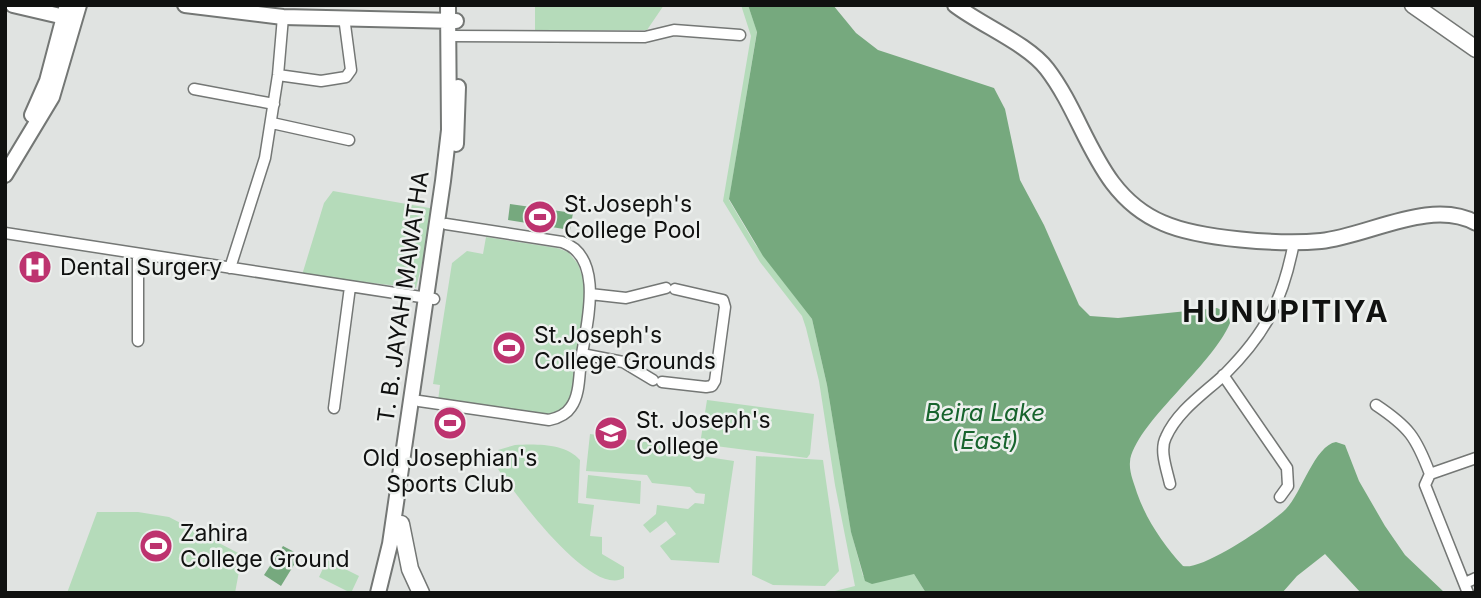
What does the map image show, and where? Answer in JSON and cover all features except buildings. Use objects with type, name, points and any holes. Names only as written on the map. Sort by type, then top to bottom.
[{"type":"main road","points":[[13,5],[72,12],[91,5]]},
{"type":"main road","points":[[185,5],[283,17],[344,17],[453,28]]},
{"type":"main road","name":"T. B. JAYAH MAWATHA","points":[[378,593],[392,533],[430,299],[446,224],[458,125],[453,28],[448,5]]},
{"type":"main road","name":"T. B. JAYAH MAWATHA","points":[[388,593],[419,401],[449,130],[453,28],[457,5]]},
{"type":"main road","points":[[955,5],[1046,68],[1106,176],[1136,208],[1161,223],[1180,229],[1294,242],[1346,237],[1433,214],[1455,215],[1476,223]]},
{"type":"main road","points":[[1413,5],[1476,49]]},
{"type":"main road","points":[[5,158],[36,108],[72,12]]},
{"type":"main road","points":[[5,174],[52,97],[72,12]]},
{"type":"main road","points":[[401,524],[410,569],[421,593]]},
{"type":"street","points":[[229,268],[265,158],[272,123],[283,17]]},
{"type":"street","points":[[278,75],[321,81],[346,77],[351,70],[344,17]]},
{"type":"street","points":[[453,28],[645,37],[674,30],[740,35]]},
{"type":"street","points":[[194,89],[274,104]]},
{"type":"street","points":[[272,123],[349,139]]},
{"type":"street","points":[[419,401],[537,419],[560,418],[574,403],[582,354],[590,294],[583,260],[572,245],[446,224]]},
{"type":"street","points":[[5,233],[430,299]]},
{"type":"street","points":[[1170,484],[1163,448],[1166,436],[1199,395],[1223,375],[1272,318],[1294,242]]},
{"type":"street","points":[[138,254],[138,341]]},
{"type":"street","points":[[334,408],[351,287]]},
{"type":"street","points":[[582,354],[623,362],[658,381],[706,387],[712,386],[715,381],[723,300],[670,289],[625,299],[590,294]]},
{"type":"street","points":[[1223,375],[1286,468],[1288,486],[1280,497]]},
{"type":"street","points":[[1376,405],[1404,423],[1417,439],[1430,474],[1425,485],[1466,588],[1476,578]]},
{"type":"street","points":[[1430,474],[1476,458]]},
{"type":"shaded area","points":[[535,5],[664,5],[647,30],[535,31]]},
{"type":"shaded area","points":[[741,5],[748,5],[757,31],[729,200],[755,244],[812,319],[827,385],[851,531],[863,576],[914,574],[926,593],[827,593],[855,586],[835,485],[819,381],[806,328],[802,316],[760,262],[723,201],[751,36]]},
{"type":"shaded area","points":[[333,191],[435,209],[416,288],[302,275],[324,203]]},
{"type":"shaded area","name":"St.Joseph's College Grounds","points":[[486,237],[557,248],[568,252],[578,264],[586,287],[585,313],[572,398],[567,406],[552,415],[438,401],[440,385],[433,384],[452,263],[467,251],[483,254]]},
{"type":"shaded area","points":[[707,400],[814,414],[810,454],[807,458],[700,444]]},
{"type":"shaded area","points":[[590,434],[681,447],[681,453],[734,461],[719,563],[671,560],[660,546],[676,534],[666,521],[650,533],[643,525],[656,514],[657,505],[688,509],[695,503],[704,504],[705,494],[696,493],[690,487],[652,483],[647,475],[586,471]]},
{"type":"shaded area","points":[[515,445],[558,448],[574,454],[580,460],[578,503],[594,505],[590,536],[602,537],[602,554],[624,567],[624,578],[609,580],[592,572],[573,558],[535,517],[496,466],[498,450]]},
{"type":"shaded area","points":[[756,456],[823,460],[839,571],[825,586],[773,585],[752,575]]},
{"type":"shaded area","points":[[588,475],[641,481],[640,504],[586,498]]},
{"type":"shaded area","name":"Zahira College Ground","points":[[97,512],[138,512],[169,517],[242,555],[235,593],[67,593]]},
{"type":"shaded area","points":[[327,560],[359,576],[351,593],[319,577]]},
{"type":"water","name":"Beira Lake (East)","points":[[748,5],[833,5],[856,33],[878,50],[994,88],[1005,109],[1020,180],[1044,225],[1079,305],[1090,316],[1118,318],[1217,308],[1228,313],[1230,323],[1221,340],[1145,431],[1130,462],[1132,477],[1145,513],[1162,541],[1183,566],[1192,566],[1220,554],[1278,516],[1292,502],[1321,452],[1336,442],[1345,445],[1359,481],[1405,555],[1445,593],[1361,593],[1325,554],[1297,576],[1282,593],[926,593],[914,574],[872,584],[865,581],[851,532],[827,385],[812,319],[763,256],[729,199],[757,32]]},
{"type":"water","name":"St.Joseph's College Pool","points":[[510,204],[573,213],[570,230],[508,220]]},
{"type":"water","points":[[283,546],[300,555],[281,586],[264,575]]},
{"type":"place","name":"St.Joseph's College Pool","points":[[540,217]]},
{"type":"place","name":"Dental Surgery","points":[[35,267]]},
{"type":"place","name":"St.Joseph's College Grounds","points":[[509,348]]},
{"type":"place","name":"Old Josephian's Sports Club","points":[[450,423]]},
{"type":"place","name":"St. Joseph's College","points":[[611,433]]},
{"type":"place","name":"Zahira College Ground","points":[[156,546]]},
{"type":"district","name":"HUNUPITIYA","points":[[1286,312]]}]
